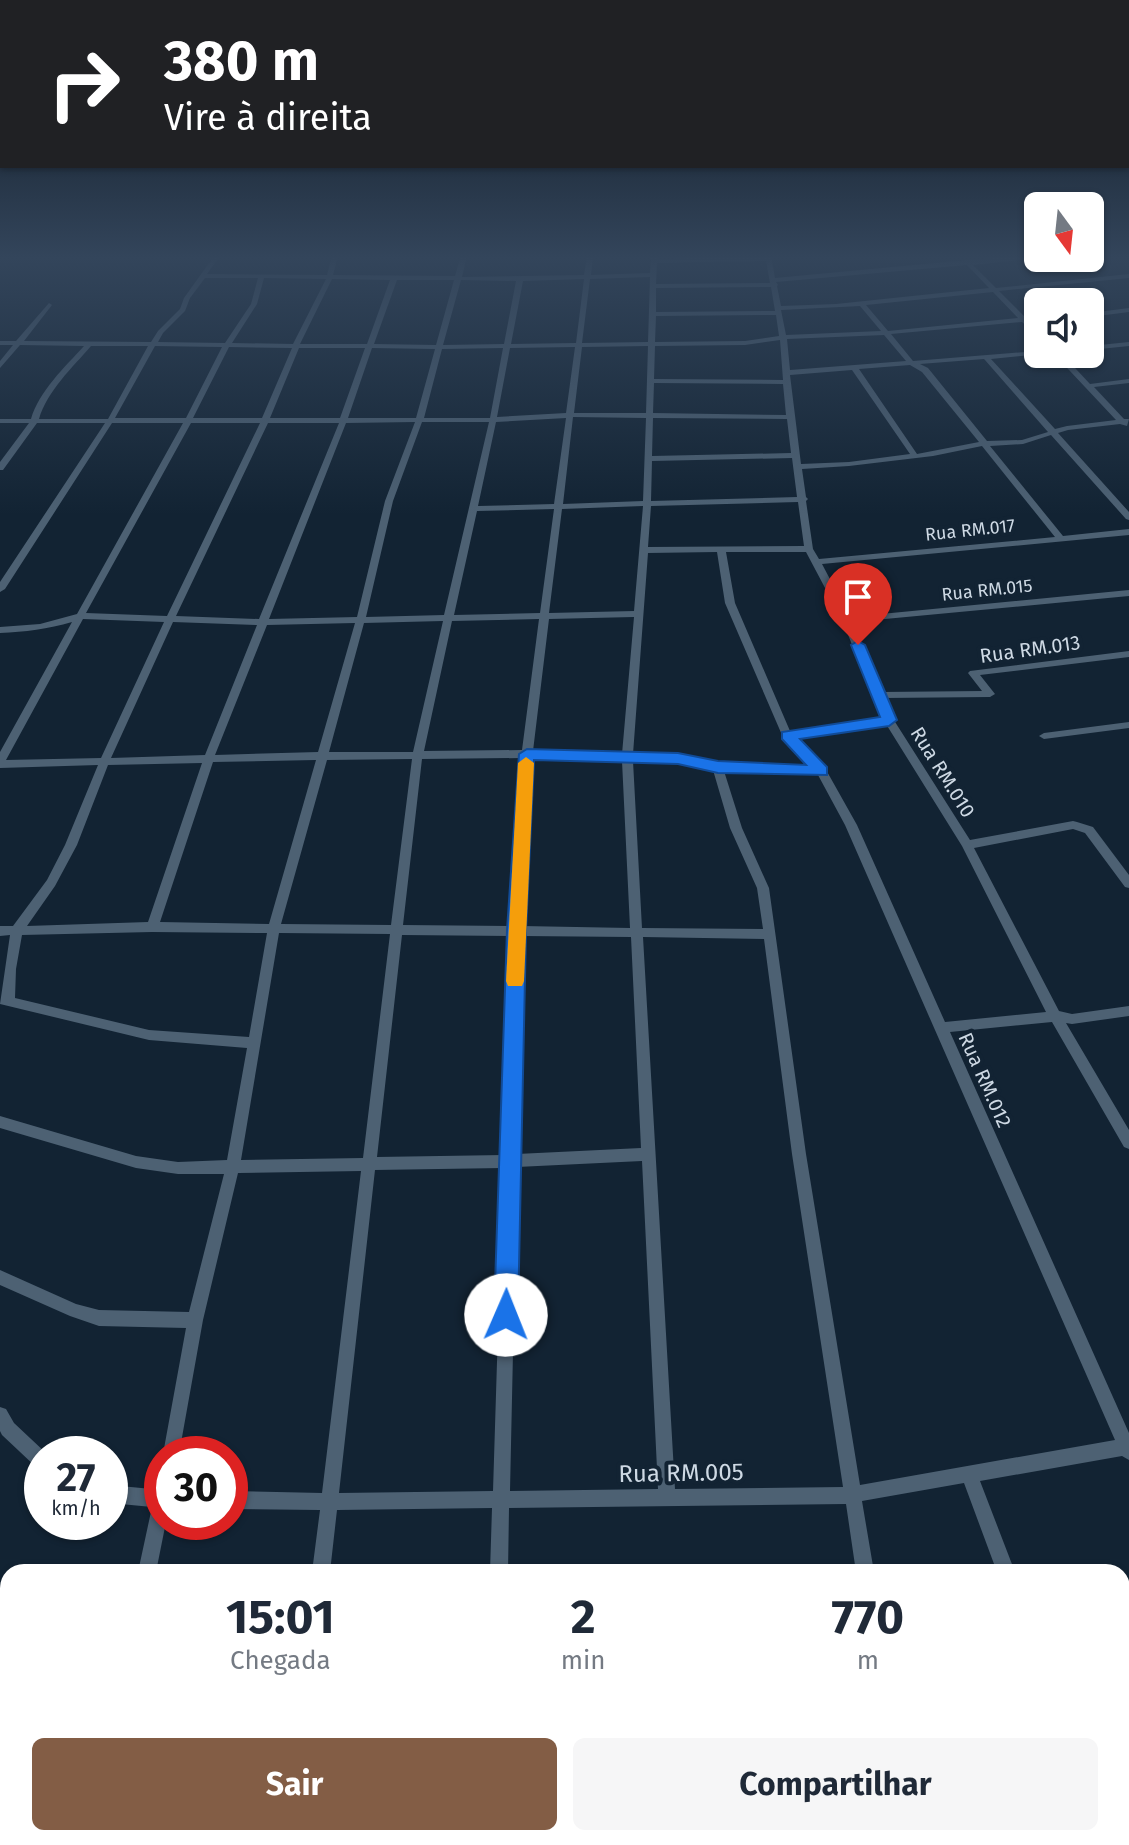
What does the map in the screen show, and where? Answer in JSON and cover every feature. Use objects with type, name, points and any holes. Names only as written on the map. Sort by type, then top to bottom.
[{"type":"street","points":[[0,589],[110,421],[156,342]]},
{"type":"street","points":[[229,342],[0,763],[527,754],[678,759],[718,767],[821,771]]},
{"type":"street","points":[[254,1043],[149,1035],[5,1000],[17,930],[51,883],[71,845],[105,760],[300,342]]},
{"type":"street","points":[[152,927],[208,760],[265,622],[371,342]]},
{"type":"street","points":[[174,1436],[195,1320],[233,1166],[274,928],[361,618],[389,501],[419,421],[440,342]]},
{"type":"street","points":[[322,1564],[371,1164],[394,931],[417,757],[508,342]]},
{"type":"street","points":[[0,343],[439,347],[751,342]]},
{"type":"street","name":"Rua RM.010","points":[[783,342],[785,377],[809,549],[847,620],[889,720],[967,845],[1055,1016],[1129,1143]]},
{"type":"street","points":[[893,342],[911,363],[925,370],[1059,536]]},
{"type":"street","points":[[0,366],[18,343]]},
{"type":"street","points":[[0,468],[34,422],[45,398],[89,344]]},
{"type":"street","points":[[1104,347],[1129,344]]},
{"type":"street","points":[[499,1564],[516,930],[527,754],[580,345]]},
{"type":"street","points":[[651,345],[647,506],[627,757],[667,1497]]},
{"type":"street","points":[[651,381],[785,377],[854,368],[1024,355]]},
{"type":"street","points":[[987,359],[1129,517]]},
{"type":"street","points":[[925,370],[936,362]]},
{"type":"street","points":[[854,368],[915,456]]},
{"type":"street","points":[[1071,368],[1129,428]]},
{"type":"street","points":[[1088,386],[1129,381]]},
{"type":"street","points":[[0,421],[419,421],[571,415],[790,417]]},
{"type":"street","points":[[799,467],[1023,442],[1080,425],[1125,421]]},
{"type":"street","points":[[647,459],[797,455]]},
{"type":"street","points":[[473,509],[804,499]]},
{"type":"street","name":"Rua RM.017","points":[[816,562],[1059,536],[1129,532]]},
{"type":"street","points":[[721,549],[730,603],[787,735],[889,720]]},
{"type":"street","points":[[644,550],[809,549]]},
{"type":"street","name":"Rua RM.015","points":[[847,620],[1129,593]]},
{"type":"street","points":[[0,630],[50,625],[79,616],[265,622],[447,615],[639,614]]},
{"type":"street","name":"Rua RM.013","points":[[879,695],[990,694],[973,673],[1129,654]]},
{"type":"street","points":[[1044,736],[1129,725]]},
{"type":"street","name":"Rua RM.012","points":[[787,735],[821,771],[851,825],[1128,1448]]},
{"type":"street","points":[[718,767],[736,828],[763,888],[799,1154],[864,1564]]},
{"type":"street","points":[[967,845],[1073,825],[1089,830],[1129,884]]},
{"type":"street","points":[[0,931],[152,927],[770,934]]},
{"type":"street","points":[[940,1028],[1055,1016],[1072,1019],[1129,1011]]},
{"type":"street","points":[[0,1122],[136,1162],[178,1168],[510,1161],[649,1154]]},
{"type":"street","points":[[0,1277],[75,1311],[99,1318],[195,1320]]},
{"type":"street","points":[[0,1415],[8,1429],[24,1444]]},
{"type":"street","name":"Rua RM.005","points":[[248,1500],[851,1495],[1128,1448]]},
{"type":"street","points":[[970,1476],[1003,1564]]},
{"type":"street","points":[[149,1564],[154,1540]]},
{"type":"slow traffic","points":[[515,981],[526,763]]},
{"type":"route","points":[[506,1315],[516,930],[527,754],[678,759],[718,767],[821,771],[787,735],[889,720],[858,645]]}]
